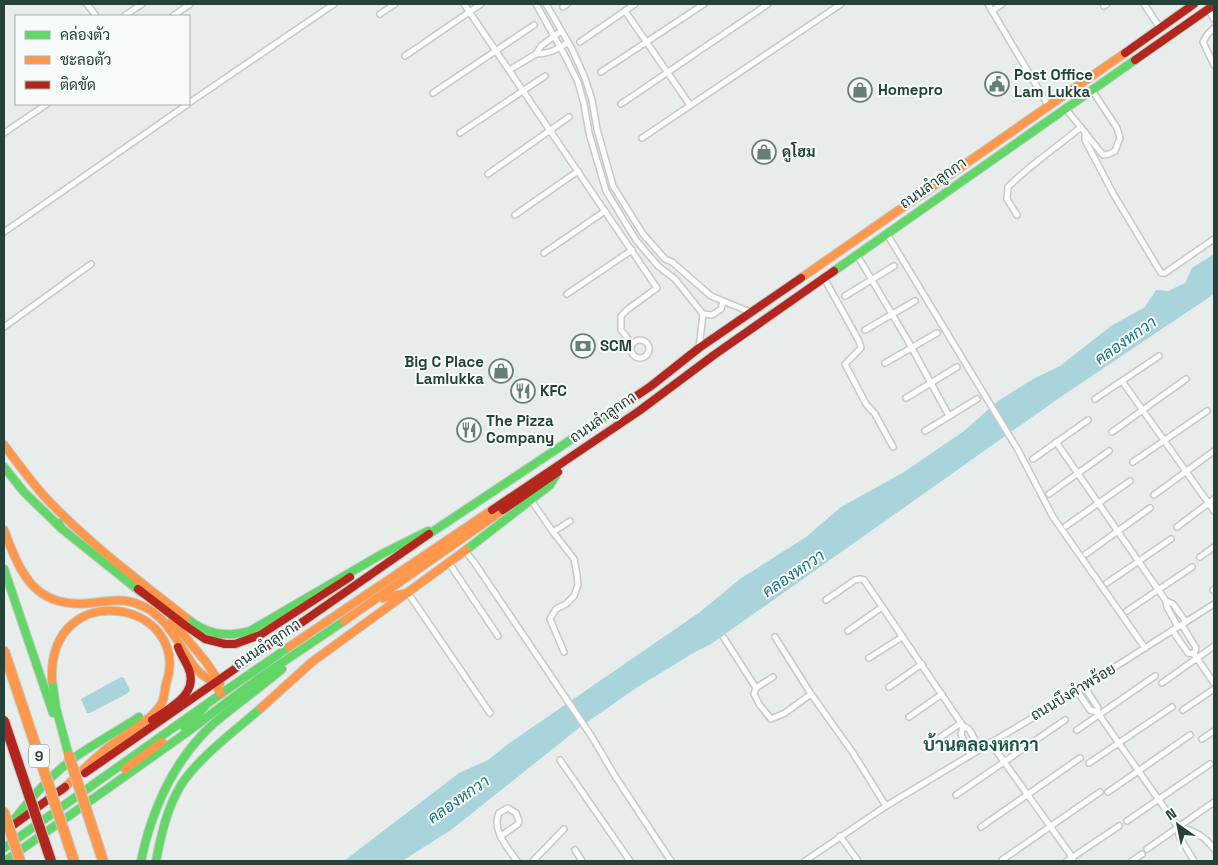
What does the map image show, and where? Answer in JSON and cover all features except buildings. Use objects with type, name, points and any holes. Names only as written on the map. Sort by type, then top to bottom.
[{"type":"main road","name":"ถนนลำลูกกา","points":[[5,831],[272,642],[444,524],[651,386],[699,348],[750,312],[1194,4]]},
{"type":"main road","name":"ถนนลำลูกกา","points":[[4,848],[223,692],[658,398],[714,355],[1211,7]]},
{"type":"main road","points":[[4,445],[26,475],[50,502],[103,551],[193,624],[206,632],[220,636],[237,635],[250,631],[332,582],[410,539],[444,524]]},
{"type":"main road","points":[[156,861],[165,821],[172,803],[182,784],[198,764],[312,662],[408,594],[550,485],[570,458]]},
{"type":"main road","points":[[4,467],[24,492],[61,528],[196,635],[213,643],[224,645],[238,644],[260,635],[410,539]]},
{"type":"main road","points":[[5,861],[186,734],[259,678],[379,598],[558,472]]},
{"type":"main road","points":[[50,502],[61,528]]},
{"type":"main road","points":[[4,530],[19,569],[38,591],[62,602],[74,604],[117,600],[141,605],[160,617],[204,677],[216,682]]},
{"type":"main road","points":[[4,569],[69,756],[103,861]]},
{"type":"main road","points":[[138,589],[173,622],[198,651],[213,670],[216,682],[223,692]]},
{"type":"main road","points":[[379,598],[408,594]]},
{"type":"main road","points":[[62,790],[108,748],[150,716],[164,700],[170,666],[163,639],[148,622],[134,614],[124,610],[100,610],[78,620],[63,635],[55,651],[53,666],[55,692],[69,756]]},
{"type":"main road","points":[[111,755],[126,738],[171,706],[187,692],[190,686],[191,674],[181,658],[176,640]]},
{"type":"main road","points":[[272,642],[280,653]]},
{"type":"main road","points":[[140,861],[151,820],[167,784],[179,763],[205,732],[262,687],[304,649]]},
{"type":"main road","name":"9","points":[[4,651],[74,861]]},
{"type":"main road","points":[[189,658],[196,665],[199,665],[202,661],[198,651]]},
{"type":"main road","points":[[5,831],[27,801],[61,769],[80,754],[144,714],[164,692]]},
{"type":"main road","points":[[5,861],[95,794],[136,760],[192,721],[206,705]]},
{"type":"main road","name":"9","points":[[4,721],[51,861]]},
{"type":"main road","points":[[4,812],[20,861]]},
{"type":"street","points":[[87,4],[95,15]]},
{"type":"street","points":[[126,15],[142,4]]},
{"type":"street","points":[[174,15],[190,4]]},
{"type":"street","points":[[190,103],[334,4]]},
{"type":"street","points":[[380,14],[395,4]]},
{"type":"street","points":[[464,4],[657,288],[621,316],[621,330],[632,344]]},
{"type":"street","points":[[405,56],[481,4]]},
{"type":"street","points":[[536,4],[578,82],[593,147],[606,190],[636,240],[658,266],[689,296],[703,314],[699,348]]},
{"type":"street","points":[[546,4],[568,42],[585,78],[613,186],[625,207],[643,234],[665,259],[672,262],[699,287],[723,302],[750,312]]},
{"type":"street","points":[[580,42],[635,4]]},
{"type":"street","points":[[601,72],[704,4]]},
{"type":"street","points":[[621,104],[768,4]]},
{"type":"street","points":[[642,138],[841,4]]},
{"type":"street","points":[[988,4],[1048,107]]},
{"type":"street","points":[[992,11],[1002,4]]},
{"type":"street","points":[[1144,4],[1160,28]]},
{"type":"street","points":[[1211,7],[1214,19]]},
{"type":"street","points":[[625,11],[690,105]]},
{"type":"street","points":[[433,93],[534,25]]},
{"type":"street","points":[[1214,28],[1203,42],[1214,65]]},
{"type":"street","points":[[509,70],[536,54],[541,46],[561,31]]},
{"type":"street","points":[[536,54],[546,54],[568,42]]},
{"type":"street","points":[[460,133],[545,76]]},
{"type":"street","points":[[1066,109],[1103,155],[1115,151],[1120,138],[1118,128],[1092,90]]},
{"type":"street","points":[[4,133],[46,105]]},
{"type":"street","points":[[4,232],[188,105]]},
{"type":"street","points":[[488,174],[569,117]]},
{"type":"street","points":[[1017,215],[1007,199],[1008,187],[1030,165],[1081,127]]},
{"type":"street","points":[[1085,132],[1085,140],[1114,195],[1162,273],[1165,273],[1214,239]]},
{"type":"street","points":[[593,147],[601,144]]},
{"type":"street","points":[[515,215],[578,171]]},
{"type":"street","points":[[544,253],[605,212]]},
{"type":"street","points":[[886,234],[1018,450],[1053,517],[1145,648]]},
{"type":"street","points":[[567,294],[632,250]]},
{"type":"street","points":[[857,255],[912,348],[949,416]]},
{"type":"street","points":[[666,272],[672,262]]},
{"type":"street","points":[[4,327],[91,264]]},
{"type":"street","points":[[845,296],[894,266]]},
{"type":"street","points":[[824,278],[859,341],[861,348],[845,364],[847,370],[893,447]]},
{"type":"street","points":[[689,296],[699,287]]},
{"type":"street","points":[[865,330],[915,301]]},
{"type":"street","points":[[703,314],[712,315],[721,309],[723,302]]},
{"type":"street","points":[[885,363],[937,333]]},
{"type":"street","points":[[1095,399],[1159,356]]},
{"type":"street","points":[[906,398],[957,367]]},
{"type":"street","points":[[1112,432],[1186,379]]},
{"type":"street","points":[[1122,381],[1214,511]]},
{"type":"street","points":[[925,431],[977,399]]},
{"type":"street","points":[[1133,462],[1207,411]]},
{"type":"street","points":[[1032,459],[1088,420]]},
{"type":"street","points":[[1056,442],[1119,531],[1166,601],[1167,607],[1182,624]]},
{"type":"street","points":[[1049,494],[1109,451]]},
{"type":"street","points":[[1154,495],[1214,451]]},
{"type":"street","points":[[1066,526],[1130,481]]},
{"type":"street","points":[[1177,527],[1214,499]]},
{"type":"street","points":[[531,500],[574,559],[578,585],[574,596],[566,604],[556,609],[550,619],[564,652]]},
{"type":"street","points":[[1086,554],[1150,508]]},
{"type":"street","points":[[553,532],[570,521]]},
{"type":"street","points":[[1107,583],[1171,539]]},
{"type":"street","points":[[1200,557],[1214,547]]},
{"type":"street","points":[[465,551],[561,690],[651,833],[672,861]]},
{"type":"street","points":[[449,563],[498,636]]},
{"type":"street","points":[[1127,611],[1192,567]]},
{"type":"street","points":[[826,600],[845,586],[860,579],[864,580],[962,724],[969,729],[980,749]]},
{"type":"street","points":[[408,594],[490,713]]},
{"type":"street","points":[[1166,601],[1173,604],[1196,648],[1196,656],[1214,683]]},
{"type":"street","name":"ถนนบึงคำพร้อย","points":[[805,861],[886,806],[1076,691],[1214,604]]},
{"type":"street","points":[[848,631],[882,607]]},
{"type":"street","points":[[1172,630],[1188,653],[1196,656]]},
{"type":"street","points":[[774,637],[811,694],[853,753],[886,806]]},
{"type":"street","points":[[869,658],[902,637]]},
{"type":"street","points":[[724,638],[756,688]]},
{"type":"street","points":[[1162,683],[1196,656],[1214,646]]},
{"type":"street","points":[[889,687],[922,664]]},
{"type":"street","points":[[1077,730],[1098,713],[1155,676]]},
{"type":"street","points":[[773,677],[756,688],[754,694],[771,719],[785,713],[811,694]]},
{"type":"street","points":[[1084,686],[1098,708],[1098,713],[1179,827],[1179,836],[1192,861]]},
{"type":"street","points":[[1183,710],[1214,689]]},
{"type":"street","points":[[1076,691],[1090,710],[1098,713]]},
{"type":"street","points":[[909,717],[942,694]]},
{"type":"street","points":[[1089,763],[1172,707]]},
{"type":"street","points":[[956,795],[1065,720]]},
{"type":"street","points":[[929,745],[962,724]]},
{"type":"street","points":[[962,724],[961,734],[970,754]]},
{"type":"street","points":[[1202,739],[1214,731]]},
{"type":"street","points":[[1108,792],[1190,735]]},
{"type":"street","points":[[990,742],[1071,860],[1119,826]]},
{"type":"street","points":[[981,827],[1080,758]]},
{"type":"street","points":[[560,760],[630,861]]},
{"type":"street","points":[[1127,821],[1210,764]]},
{"type":"street","points":[[1002,860],[1100,792]]},
{"type":"street","points":[[1147,849],[1214,802]]},
{"type":"street","points":[[501,836],[518,824],[520,820],[516,812],[508,808],[499,813],[497,827],[501,836],[517,861]]},
{"type":"street","points":[[1179,827],[1198,834],[1213,846]]},
{"type":"street","points":[[533,861],[564,829]]},
{"type":"street","points":[[840,836],[858,861]]},
{"type":"street","points":[[575,850],[582,861]]},
{"type":"street","points":[[1132,861],[1142,854]]},
{"type":"water","name":"คลองหกวา","points":[[1214,254],[1214,294],[1062,396],[711,644],[636,688],[579,728],[451,830],[402,861],[344,861],[459,773],[488,760],[508,744],[700,612],[740,579],[806,537],[841,507],[904,472],[964,431],[998,401],[1035,378],[1060,366],[1111,326],[1145,307],[1156,290],[1168,291],[1185,283],[1192,268]]},
{"type":"water","points":[[121,677],[124,678],[130,690],[128,693],[87,713],[81,699]]},
{"type":"traffic: fast","points":[[834,271],[1135,60]]},
{"type":"traffic: fast","points":[[429,534],[620,407]]},
{"type":"traffic: fast","points":[[4,467],[24,492],[61,528]]},
{"type":"traffic: fast","points":[[466,550],[550,485],[556,475]]},
{"type":"traffic: fast","points":[[59,523],[61,528],[142,593]]},
{"type":"traffic: fast","points":[[186,618],[201,628],[216,633],[232,634],[250,631],[382,554],[428,531]]},
{"type":"traffic: fast","points":[[4,569],[53,713]]},
{"type":"traffic: fast","points":[[5,861],[186,733],[259,678],[344,621]]},
{"type":"traffic: fast","points":[[4,848],[289,647]]},
{"type":"traffic: fast","points":[[141,861],[158,805],[166,787],[186,754],[213,724],[282,669]]},
{"type":"traffic: fast","points":[[52,680],[56,708],[69,756]]},
{"type":"traffic: fast","points":[[184,727],[206,705]]},
{"type":"traffic: fast","points":[[156,861],[168,812],[181,785],[208,754],[261,708]]},
{"type":"traffic: fast","points":[[6,830],[37,792],[64,766],[139,717]]},
{"type":"traffic: slow","points":[[801,278],[1125,53]]},
{"type":"traffic: slow","points":[[4,445],[39,490],[60,513],[113,560],[186,618]]},
{"type":"traffic: slow","points":[[289,647],[492,510]]},
{"type":"traffic: slow","points":[[344,621],[503,510]]},
{"type":"traffic: slow","points":[[4,530],[24,574],[33,586],[43,594],[56,600],[72,603],[128,601],[150,610],[173,633],[197,670],[215,684],[221,694]]},
{"type":"traffic: slow","points":[[261,708],[312,662],[466,550]]},
{"type":"traffic: slow","points":[[383,598],[408,593]]},
{"type":"traffic: slow","points":[[52,680],[57,646],[72,624],[94,613],[118,611],[141,618],[159,633],[169,656],[164,696],[160,706],[143,723],[98,756],[62,790]]},
{"type":"traffic: slow","points":[[172,621],[206,662],[220,683]]},
{"type":"traffic: slow","points":[[4,651],[74,861]]},
{"type":"traffic: slow","points":[[125,769],[162,742]]},
{"type":"traffic: slow","points":[[69,756],[103,861]]},
{"type":"traffic: slow","points":[[4,812],[20,861]]},
{"type":"traffic: jam","points":[[1125,53],[1194,4]]},
{"type":"traffic: jam","points":[[1135,60],[1214,5]]},
{"type":"traffic: jam","points":[[492,510],[639,411],[714,355],[834,271]]},
{"type":"traffic: jam","points":[[620,407],[651,386],[699,348],[801,278]]},
{"type":"traffic: jam","points":[[503,510],[558,472]]},
{"type":"traffic: jam","points":[[85,773],[429,534]]},
{"type":"traffic: jam","points":[[138,589],[205,639],[225,644],[235,644],[260,635],[350,577]]},
{"type":"traffic: jam","points":[[152,720],[179,701],[189,688],[191,681],[190,673],[178,647]]},
{"type":"traffic: jam","points":[[4,721],[51,861]]},
{"type":"traffic: jam","points":[[12,826],[65,787]]},
{"type":"place","name":"Post Office Lam Lukka","points":[[997,84]]},
{"type":"place","name":"Homepro","points":[[860,90]]},
{"type":"place","name":"ดูโฮม","points":[[764,152]]},
{"type":"place","name":"SCM","points":[[583,346]]},
{"type":"place","name":"Big C Place Lamlukka","points":[[501,371]]},
{"type":"place","name":"KFC","points":[[523,391]]},
{"type":"place","name":"The Pizza Company","points":[[469,430]]},
{"type":"district","name":"บ้านคลองหกวา","points":[[981,745]]}]
